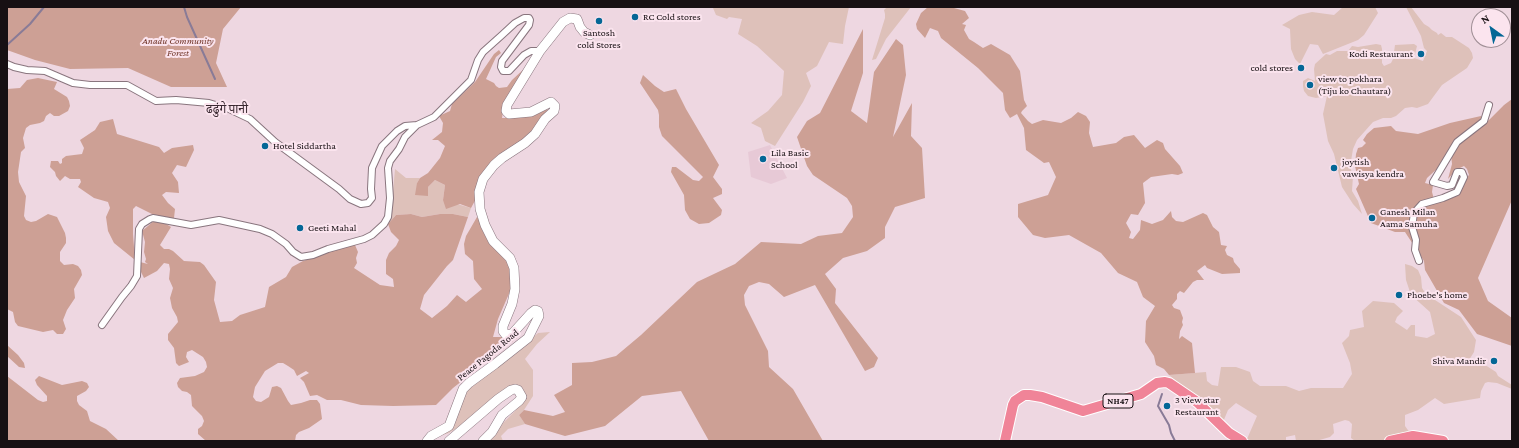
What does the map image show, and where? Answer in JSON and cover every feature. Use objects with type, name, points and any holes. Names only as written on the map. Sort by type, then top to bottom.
[{"type":"highway","name":"NH47","points":[[1005,441],[1013,405],[1024,395],[1042,397],[1083,411],[1141,394],[1157,383],[1165,382],[1169,383],[1197,402],[1228,433],[1242,441]]},
{"type":"highway","points":[[1390,441],[1413,436],[1443,441]]},
{"type":"main road","name":"Peace Pagoda Road","points":[[427,441],[432,436],[449,426],[463,389],[528,338],[539,316],[538,311],[535,310],[512,334],[506,335],[502,331],[512,304],[515,289],[514,268],[510,258],[493,241],[484,225],[480,209],[479,192],[483,179],[494,165],[535,134],[545,119],[554,111],[555,106],[551,102],[537,109],[524,113],[509,114],[506,111],[507,105],[540,51],[563,22],[570,18],[577,19],[584,32],[590,35]]},
{"type":"main road","points":[[449,441],[498,399],[511,390],[518,390],[522,397],[502,415],[492,432],[483,441]]},
{"type":"street","points":[[7,64],[27,70],[45,71],[73,83],[96,85],[127,84],[156,101],[176,100],[209,103],[229,109],[250,119],[275,142],[339,189],[350,199],[361,204],[368,203],[372,198],[372,168],[382,146],[397,131],[405,126],[417,125],[434,118],[471,80],[478,60],[483,52],[515,23],[524,18],[529,18],[530,20],[529,25],[502,61],[501,67],[503,71],[509,71],[524,55],[531,51],[540,51]]},
{"type":"street","points":[[1419,261],[1415,250],[1416,240],[1412,227],[1414,212],[1422,204],[1458,192],[1464,177],[1462,172],[1457,172],[1452,185],[1447,186],[1433,182],[1457,142],[1484,121],[1489,105]]},
{"type":"street","points":[[102,325],[122,297],[132,286],[137,276],[139,229],[142,224],[153,218],[191,225],[219,220],[260,229],[272,234],[286,244],[292,252],[301,257],[313,255],[372,236],[384,224],[388,217],[390,198],[388,168],[390,161],[399,149],[405,137],[417,125]]},
{"type":"shaded area","points":[[849,7],[843,44],[829,42],[817,66],[806,73],[811,86],[803,102],[775,146],[765,141],[761,128],[751,123],[768,111],[782,95],[784,71],[757,46],[738,34],[742,19],[729,17],[727,19],[716,15],[713,8]]},
{"type":"shaded area","points":[[887,7],[911,7],[886,39],[876,59],[872,60],[885,18],[884,10]]},
{"type":"shaded area","points":[[1343,7],[1375,7],[1378,13],[1364,35],[1358,40],[1323,54],[1318,45],[1310,44],[1300,64],[1295,59],[1291,49],[1290,29],[1282,25],[1299,15],[1312,12],[1334,15]]},
{"type":"shaded area","points":[[1406,7],[1411,7],[1424,24],[1438,35],[1441,33],[1446,37],[1452,37],[1469,48],[1473,58],[1467,68],[1442,85],[1428,104],[1417,108],[1405,108],[1396,116],[1391,118],[1383,118],[1373,122],[1357,140],[1353,149],[1350,167],[1353,176],[1352,191],[1358,201],[1362,214],[1353,204],[1342,187],[1334,154],[1328,141],[1323,114],[1327,96],[1316,98],[1308,96],[1304,91],[1303,81],[1308,78],[1315,81],[1315,64],[1326,54],[1330,55],[1337,51],[1348,51],[1352,46],[1358,47],[1376,44],[1381,45],[1382,63],[1384,66],[1391,63],[1395,45],[1414,44],[1417,46],[1414,58],[1423,61],[1427,51],[1424,48],[1421,36]]},
{"type":"shaded area","name":"Lila Basic School","points":[[770,145],[787,178],[771,184],[751,177],[748,152]]},
{"type":"shaded area","points":[[395,169],[406,178],[420,178],[417,183],[428,187],[435,180],[445,185],[443,200],[471,208],[468,217],[453,214],[440,214],[422,217],[411,214],[396,215],[388,224],[391,213]]},
{"type":"shaded area","points":[[1405,264],[1418,270],[1421,277],[1422,288],[1427,296],[1461,317],[1476,340],[1474,352],[1469,360],[1482,363],[1496,372],[1498,376],[1512,385],[1512,389],[1497,383],[1488,382],[1485,383],[1481,391],[1480,398],[1444,404],[1435,398],[1418,410],[1405,415],[1405,426],[1410,433],[1400,433],[1383,441],[1355,441],[1351,438],[1352,424],[1345,420],[1333,424],[1334,433],[1330,437],[1316,441],[1296,441],[1295,435],[1286,437],[1286,441],[1253,441],[1247,439],[1257,416],[1236,403],[1228,410],[1223,422],[1169,375],[1206,372],[1207,381],[1212,385],[1218,386],[1221,367],[1236,367],[1250,372],[1253,381],[1260,386],[1286,386],[1299,391],[1311,388],[1343,388],[1352,374],[1350,363],[1342,343],[1349,336],[1350,330],[1364,327],[1362,311],[1373,301],[1394,303],[1403,311],[1397,317],[1395,322],[1407,330],[1411,325],[1415,325],[1415,336],[1427,338],[1435,334],[1430,312],[1411,295],[1406,280]]},
{"type":"shaded area","points":[[550,332],[537,344],[525,359],[533,370],[533,396],[519,415],[525,424],[508,429],[501,436],[503,441],[490,441],[504,422],[515,411],[524,396],[521,389],[516,384],[510,386],[465,423],[449,433],[436,437],[448,430],[464,393],[474,382],[538,333]]},
{"type":"green space","name":"Anadu Community Forest","points":[[7,7],[241,7],[223,29],[216,63],[227,87],[171,87],[128,68],[70,69],[35,60],[7,50]]},
{"type":"green space","points":[[928,7],[962,7],[954,8],[965,11],[969,18],[962,24],[966,25],[964,30],[969,39],[983,48],[991,44],[1010,55],[1020,71],[1024,100],[1027,106],[1021,113],[1032,124],[1043,120],[1061,123],[1071,118],[1078,112],[1086,116],[1090,122],[1089,133],[1093,147],[1116,143],[1124,137],[1134,135],[1145,148],[1157,140],[1163,143],[1165,149],[1180,166],[1183,173],[1178,175],[1172,174],[1151,177],[1143,183],[1145,203],[1138,215],[1131,214],[1126,223],[1131,232],[1129,238],[1133,239],[1140,230],[1141,220],[1152,224],[1163,220],[1171,211],[1172,217],[1176,221],[1183,222],[1203,213],[1207,215],[1213,227],[1219,232],[1221,245],[1227,246],[1225,250],[1227,255],[1233,258],[1234,262],[1240,269],[1240,273],[1222,274],[1207,268],[1205,265],[1197,271],[1204,280],[1197,280],[1193,282],[1184,293],[1180,291],[1177,294],[1177,299],[1172,305],[1174,308],[1180,310],[1183,318],[1183,325],[1180,331],[1179,339],[1182,336],[1192,343],[1195,373],[1169,375],[1164,369],[1156,365],[1154,356],[1145,342],[1146,321],[1155,306],[1143,297],[1137,282],[1118,273],[1101,253],[1069,235],[1045,238],[1033,235],[1018,217],[1018,204],[1048,195],[1056,177],[1049,162],[1044,163],[1026,150],[1024,128],[1017,114],[1010,118],[1005,110],[1003,93],[978,68],[941,38],[938,31],[930,28],[925,38],[917,29],[916,24],[921,13]]},
{"type":"green space","points":[[863,29],[863,73],[851,111],[867,123],[874,72],[896,39],[903,45],[906,75],[893,137],[912,103],[911,136],[922,148],[925,198],[895,207],[885,227],[885,238],[867,251],[843,258],[825,274],[836,289],[835,303],[878,358],[874,367],[865,371],[815,285],[784,297],[769,284],[759,282],[749,286],[744,295],[745,305],[768,351],[769,367],[793,389],[823,441],[709,441],[681,391],[642,396],[605,426],[565,436],[525,424],[519,415],[524,410],[553,416],[565,412],[554,395],[572,385],[572,363],[592,362],[616,356],[641,335],[697,282],[735,264],[761,242],[801,244],[818,236],[842,233],[853,217],[852,206],[847,198],[813,175],[807,166],[797,137],[807,121],[820,113]]},
{"type":"green space","points":[[499,50],[501,53],[496,57],[486,79],[494,83],[496,86],[499,88],[507,87],[525,68],[503,111],[502,118],[510,118],[548,107],[547,112],[530,136],[506,152],[471,208],[460,204],[446,209],[443,200],[445,185],[435,180],[428,187],[428,196],[415,195],[417,183],[420,178],[428,173],[440,158],[445,146],[438,140],[432,140],[442,132],[443,123],[439,116],[450,111],[452,104],[475,82],[494,54]]},
{"type":"green space","points":[[643,75],[664,92],[676,89],[719,165],[713,177],[722,189],[722,194],[713,198],[722,210],[721,215],[709,223],[699,224],[690,219],[685,210],[684,195],[671,172],[672,167],[676,167],[693,180],[699,181],[703,177],[662,136],[659,127],[658,110],[640,83]]},
{"type":"green space","points":[[38,78],[57,82],[54,89],[67,97],[70,106],[68,111],[59,116],[54,116],[50,113],[46,116],[44,121],[30,125],[26,128],[23,138],[25,148],[21,152],[18,172],[19,182],[26,196],[24,216],[26,220],[31,222],[36,221],[48,214],[57,217],[66,238],[66,243],[60,252],[60,261],[64,265],[73,264],[78,266],[81,270],[82,275],[74,289],[75,298],[67,310],[63,320],[66,329],[63,334],[57,334],[53,330],[43,332],[18,326],[15,322],[13,312],[7,309],[7,89],[20,88],[27,80]]},
{"type":"green space","points":[[1512,99],[1512,200],[1478,278],[1488,301],[1512,318],[1512,346],[1477,334],[1459,310],[1444,303],[1425,270],[1424,261],[1405,232],[1395,232],[1371,223],[1356,189],[1359,184],[1355,166],[1358,148],[1362,147],[1366,143],[1363,140],[1374,128],[1391,126],[1396,131],[1418,134],[1450,123],[1481,116],[1481,122],[1472,130],[1456,139],[1439,167],[1427,178],[1425,183],[1433,185],[1432,192],[1435,203],[1456,196],[1461,189],[1464,180],[1469,175],[1464,166],[1456,170],[1448,179],[1452,164],[1451,154],[1458,143],[1489,120]]},
{"type":"green space","points":[[113,119],[117,134],[159,147],[164,153],[172,148],[193,145],[194,150],[186,167],[177,165],[172,173],[178,182],[179,193],[166,192],[162,195],[175,209],[174,218],[160,218],[136,206],[133,209],[135,260],[114,243],[108,231],[106,217],[110,208],[108,202],[94,198],[78,187],[81,182],[80,179],[70,179],[65,176],[60,181],[50,167],[51,161],[58,161],[60,164],[62,163],[62,159],[66,156],[82,154],[84,148],[80,140],[95,130],[100,122]]},
{"type":"green space","points":[[411,214],[422,217],[440,214],[453,214],[468,217],[453,260],[424,295],[420,309],[432,318],[447,306],[457,295],[466,302],[482,289],[474,279],[473,261],[465,254],[464,244],[466,236],[477,217],[499,253],[512,267],[511,289],[498,319],[493,337],[518,337],[453,388],[436,405],[361,405],[341,400],[327,400],[317,395],[310,396],[304,382],[300,378],[309,373],[306,371],[297,376],[294,370],[283,363],[278,363],[265,371],[255,387],[253,397],[256,401],[261,402],[269,397],[272,387],[277,386],[281,388],[291,405],[310,400],[317,400],[320,404],[322,419],[309,428],[299,432],[296,435],[295,441],[206,441],[198,434],[198,429],[202,426],[204,421],[202,416],[192,406],[191,395],[182,391],[178,387],[177,383],[180,378],[195,376],[204,372],[207,367],[206,362],[203,357],[192,350],[187,352],[186,357],[189,362],[179,366],[176,363],[174,348],[168,340],[168,334],[178,322],[172,308],[170,298],[173,288],[169,279],[169,264],[164,263],[157,271],[144,278],[140,270],[140,262],[148,264],[145,262],[145,242],[142,231],[155,220],[163,222],[171,227],[160,245],[164,249],[173,251],[184,261],[200,262],[204,265],[216,282],[214,300],[220,322],[232,321],[240,315],[265,307],[269,287],[286,277],[292,267],[303,261],[349,245],[355,245],[358,252],[356,258],[357,263],[354,268],[380,285],[394,287],[393,279],[386,274],[386,260],[389,253],[396,246],[399,240],[391,232],[388,224],[396,215]]},
{"type":"green space","points":[[7,345],[18,355],[24,363],[25,368],[19,367],[7,356]]},
{"type":"green space","points":[[7,376],[38,400],[43,402],[47,401],[47,396],[37,385],[35,380],[39,376],[62,385],[82,381],[87,383],[89,387],[86,391],[77,396],[79,405],[87,411],[90,421],[106,429],[119,441],[7,441]]},
{"type":"waterway","points":[[7,45],[30,24],[44,7]]},
{"type":"waterway","points":[[184,7],[215,79]]},
{"type":"waterway","points":[[1162,394],[1158,406],[1169,425],[1175,441]]},
{"type":"place","name":"RC Cold stores","points":[[635,17]]},
{"type":"place","name":"Santosh cold Stores","points":[[599,21]]},
{"type":"place","name":"Kodi Restaurant","points":[[1421,54]]},
{"type":"place","name":"cold stores","points":[[1301,68]]},
{"type":"place","name":"view to pokhara (Tiju ko Chautara)","points":[[1310,85]]},
{"type":"place","name":"Hotel Siddartha","points":[[265,146]]},
{"type":"place","name":"Lila Basic School","points":[[763,159]]},
{"type":"place","name":"joytish vawisya kendra","points":[[1334,168]]},
{"type":"place","name":"Ganesh Milan Aama Samuha","points":[[1372,218]]},
{"type":"place","name":"Geeti Mahal","points":[[300,228]]},
{"type":"place","name":"Phoebe's home","points":[[1399,295]]},
{"type":"place","name":"Shiva Mandir","points":[[1494,361]]},
{"type":"place","name":"3 View star Restaurant","points":[[1167,406]]},
{"type":"district","name":"ढढुंगे पानी","points":[[227,109]]}]
